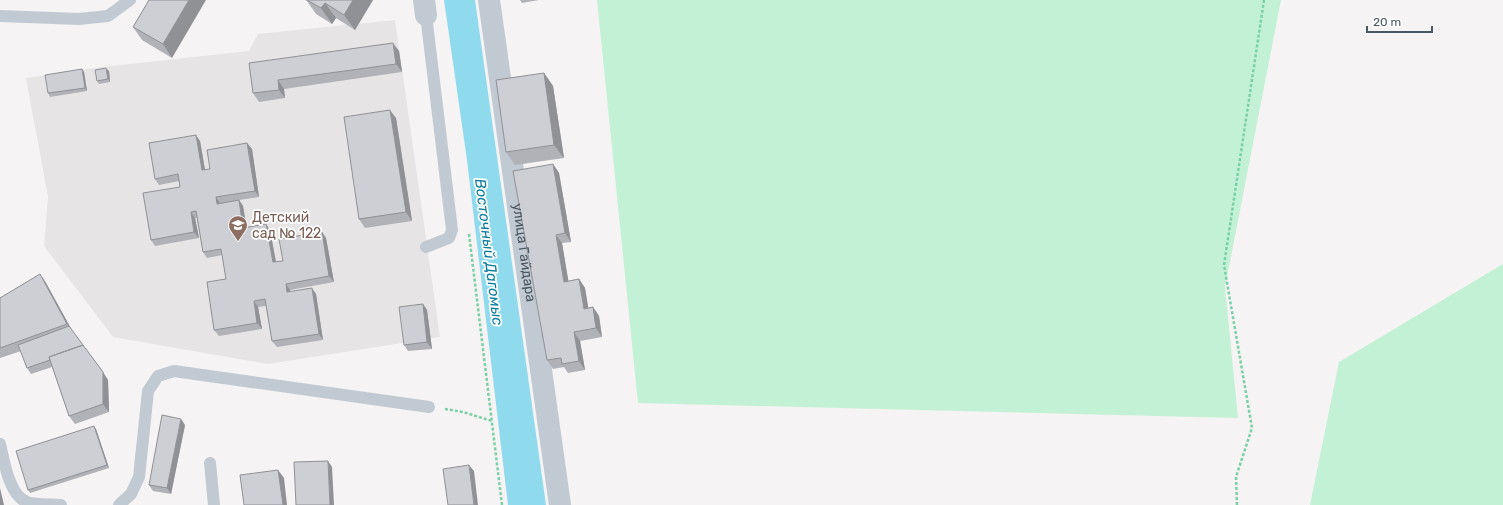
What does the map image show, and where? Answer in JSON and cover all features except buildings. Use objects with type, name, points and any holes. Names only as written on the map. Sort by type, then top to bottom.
[{"type":"street","name":"улица Гайдара","points":[[489,0],[560,505]]},
{"type":"lane","points":[[0,16],[79,19],[108,16],[130,0]]},
{"type":"lane","points":[[425,7],[452,230],[449,238],[426,247]]},
{"type":"lane","points":[[119,505],[131,494],[139,477],[148,391],[158,376],[174,371],[429,407]]},
{"type":"lane","points":[[0,444],[12,489],[18,496],[26,502],[61,505]]},
{"type":"lane","points":[[210,462],[214,505]]},
{"type":"path","points":[[1237,505],[1236,477],[1252,428],[1224,265],[1264,0]]},
{"type":"path","points":[[469,232],[502,505]]},
{"type":"path","points":[[429,407],[463,412],[492,420]]},
{"type":"shaded area","points":[[395,20],[440,337],[268,364],[113,337],[44,246],[48,197],[26,78],[102,67],[249,51],[258,34]]},
{"type":"green space","points":[[597,0],[1281,0],[1225,287],[1238,418],[638,403]]},
{"type":"green space","points":[[1503,264],[1503,505],[1310,505],[1339,362]]},
{"type":"water","name":"Восточный Дагомыс","points":[[444,0],[475,0],[546,505],[508,505],[467,160]]},
{"type":"place","name":"Детский сад № 122","points":[[238,242]]}]
